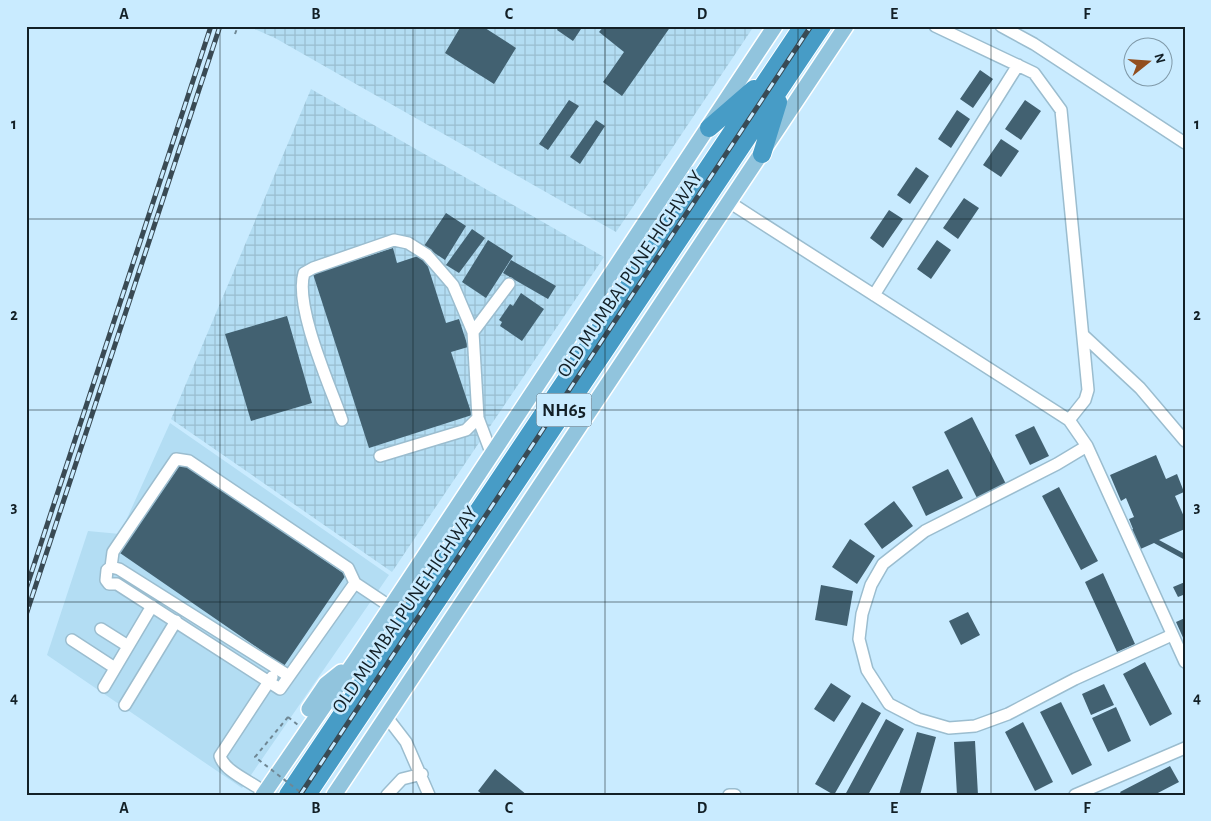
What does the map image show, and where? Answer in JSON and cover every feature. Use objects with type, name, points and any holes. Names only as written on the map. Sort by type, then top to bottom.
[{"type":"highway","name":"OLD MUMBAI PUNE HIGHWAY","points":[[306,795],[778,79],[803,26]]},
{"type":"highway","name":"OLD MUMBAI PUNE HIGHWAY","points":[[288,795],[778,79],[822,26]]},
{"type":"highway","points":[[709,128],[778,79]]},
{"type":"highway","points":[[762,154],[778,79]]},
{"type":"main road","points":[[257,792],[357,658],[775,26]]},
{"type":"main road","points":[[334,795],[846,26]]},
{"type":"main road","points":[[257,792],[293,721],[326,684],[357,658]]},
{"type":"street","points":[[935,26],[1034,73],[1061,110],[1088,390],[1085,400],[1070,420]]},
{"type":"street","points":[[1001,26],[1034,44],[1185,144]]},
{"type":"street","points":[[874,294],[1018,65]]},
{"type":"street","points":[[729,202],[1070,420],[1087,446],[1185,662]]},
{"type":"street","points":[[342,420],[307,317],[301,290],[304,273],[313,268],[394,240],[408,243],[427,255],[454,285],[473,332],[478,418],[492,455]]},
{"type":"street","points":[[473,332],[509,284]]},
{"type":"street","points":[[1083,335],[1140,388],[1185,441]]},
{"type":"street","points":[[380,456],[466,430],[478,418]]},
{"type":"street","points":[[1087,446],[1016,486],[925,531],[883,564],[871,585],[862,614],[859,639],[867,670],[889,704],[926,722],[949,728],[966,727],[1008,714],[1074,679],[1172,635]]},
{"type":"street","points":[[355,583],[280,689],[117,584],[109,584],[105,574],[111,567],[112,552],[176,459],[182,459],[189,461],[348,568],[355,583],[391,607]]},
{"type":"street","points":[[111,567],[119,569],[288,676]]},
{"type":"street","points":[[104,687],[152,606]]},
{"type":"street","points":[[125,705],[176,621]]},
{"type":"street","points":[[101,629],[128,646]]},
{"type":"street","points":[[72,640],[115,668]]},
{"type":"street","points":[[257,792],[222,762],[220,756],[270,682],[276,669]]},
{"type":"street","points":[[386,716],[406,742],[422,774],[429,795]]},
{"type":"street","points":[[1075,795],[1185,748]]},
{"type":"street","points":[[387,795],[402,779],[422,774]]},
{"type":"street","points":[[729,795],[735,795]]},
{"type":"path","points":[[236,34],[238,26]]},
{"type":"path","points":[[293,721],[255,757],[306,795]]},
{"type":"shaded area","points":[[248,26],[754,26],[616,232],[275,38]]},
{"type":"shaded area","points":[[311,89],[604,257],[392,572],[171,419]]},
{"type":"shaded area","points":[[170,423],[389,575],[242,788],[47,655],[88,531],[120,534]]},
{"type":"building","points":[[461,26],[482,26],[516,48],[494,84],[445,53]]},
{"type":"building","points":[[559,26],[583,26],[573,41],[557,30]]},
{"type":"building","points":[[604,26],[635,26],[639,29],[641,26],[671,26],[622,96],[603,82],[624,52],[599,32]]},
{"type":"building","points":[[980,70],[993,79],[973,108],[960,99]]},
{"type":"building","points":[[569,100],[579,106],[548,150],[539,144]]},
{"type":"building","points":[[1025,100],[1041,111],[1021,140],[1005,129]]},
{"type":"building","points":[[957,110],[970,119],[951,148],[938,139]]},
{"type":"building","points":[[596,120],[605,126],[580,164],[570,157]]},
{"type":"building","points":[[1001,139],[1019,151],[1001,177],[983,165]]},
{"type":"building","points":[[916,167],[929,176],[910,204],[897,195]]},
{"type":"building","points":[[964,198],[979,208],[958,239],[943,228]]},
{"type":"building","points":[[889,210],[903,219],[883,248],[870,238]]},
{"type":"building","points":[[446,213],[466,226],[445,260],[424,246]]},
{"type":"building","points":[[472,229],[485,238],[459,273],[446,265]]},
{"type":"building","points":[[488,240],[513,256],[486,298],[462,282]]},
{"type":"building","points":[[937,240],[951,250],[931,279],[917,269]]},
{"type":"building","points":[[393,248],[397,263],[424,254],[446,323],[459,319],[468,347],[451,352],[472,415],[369,448],[313,274]]},
{"type":"building","points":[[511,260],[556,286],[548,299],[503,273]]},
{"type":"building","points":[[521,293],[544,309],[522,341],[500,326],[502,322],[499,320],[510,304],[513,306]]},
{"type":"building","points":[[287,316],[312,403],[251,421],[225,334]]},
{"type":"building","points":[[972,417],[1007,486],[978,500],[944,432]]},
{"type":"building","points":[[1034,426],[1049,456],[1030,465],[1015,435]]},
{"type":"building","points":[[1156,455],[1166,479],[1177,474],[1184,492],[1175,496],[1185,519],[1185,529],[1159,540],[1185,554],[1185,560],[1154,543],[1136,551],[1128,531],[1133,529],[1129,519],[1134,517],[1126,498],[1121,501],[1110,475]]},
{"type":"building","points":[[182,462],[346,575],[284,666],[120,553]]},
{"type":"building","points":[[948,469],[963,498],[926,516],[912,487]]},
{"type":"building","points":[[1059,487],[1098,561],[1081,570],[1042,496]]},
{"type":"building","points":[[894,501],[913,526],[882,549],[864,524]]},
{"type":"building","points":[[850,539],[875,556],[857,584],[832,567]]},
{"type":"building","points":[[1103,573],[1135,644],[1117,652],[1085,582]]},
{"type":"building","points":[[1185,582],[1185,598],[1183,595],[1178,597],[1173,587]]},
{"type":"building","points":[[821,585],[853,591],[847,626],[815,620]]},
{"type":"building","points":[[968,612],[980,635],[961,645],[949,621]]},
{"type":"building","points":[[1185,618],[1185,642],[1176,622]]},
{"type":"building","points":[[1145,662],[1172,714],[1150,726],[1123,674]]},
{"type":"building","points":[[831,683],[851,696],[834,722],[814,709]]},
{"type":"building","points":[[1104,684],[1114,705],[1091,715],[1082,694]]},
{"type":"building","points":[[862,702],[881,713],[834,795],[815,784]]},
{"type":"building","points":[[1061,702],[1092,765],[1072,775],[1040,712]]},
{"type":"building","points":[[1116,707],[1131,741],[1108,752],[1092,718]]},
{"type":"building","points":[[886,719],[904,729],[868,795],[845,795]]},
{"type":"building","points":[[1023,722],[1053,782],[1035,791],[1005,732]]},
{"type":"building","points":[[917,732],[936,737],[920,795],[899,795]]},
{"type":"building","points":[[975,741],[978,795],[957,795],[954,742]]},
{"type":"building","points":[[1170,766],[1179,782],[1154,795],[1122,795],[1120,792]]},
{"type":"building","points":[[495,769],[527,795],[483,795],[478,791]]},
{"type":"railway","points":[[26,589],[211,26]]},
{"type":"railway","points":[[26,615],[220,26]]},
{"type":"railway","points":[[300,795],[811,26]]}]
